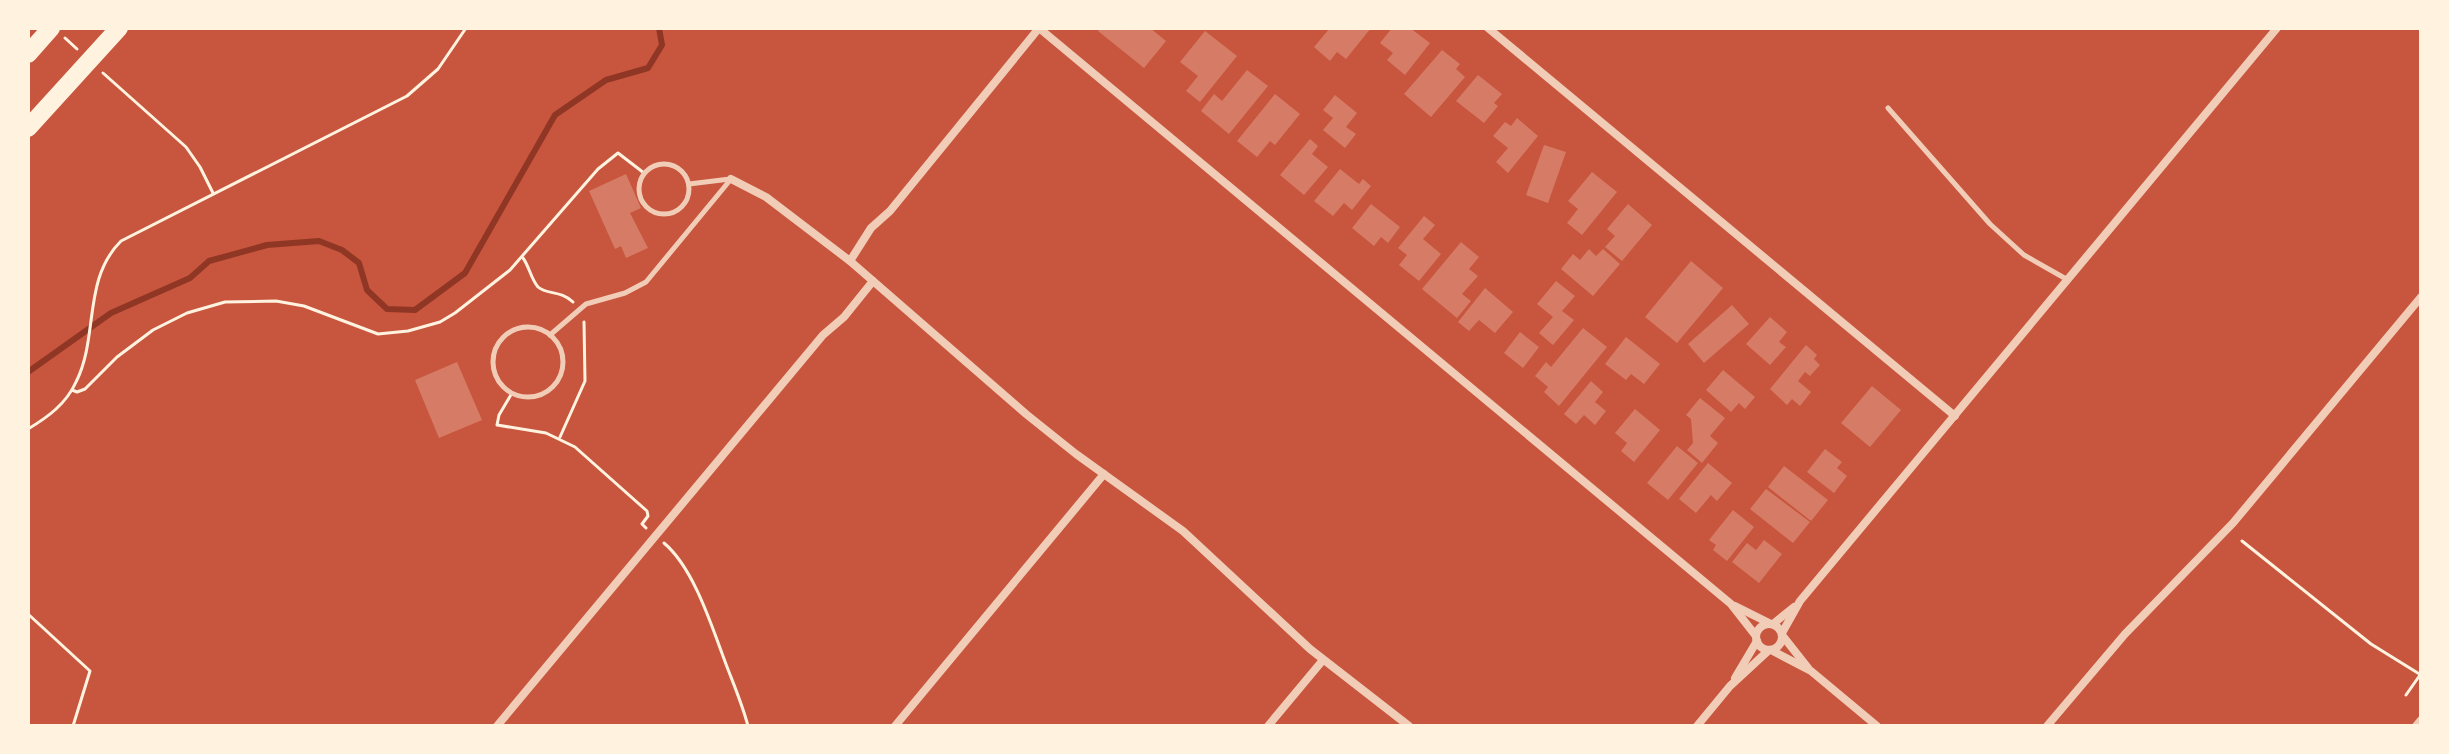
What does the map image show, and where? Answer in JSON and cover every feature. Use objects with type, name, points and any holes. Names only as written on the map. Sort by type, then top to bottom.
[{"type":"highway","points":[[28,128],[119,28]]},
{"type":"highway","points":[[28,54],[58,33]]},
{"type":"street","points":[[850,261],[871,228],[890,211],[1039,28],[1731,604],[1761,647],[1811,671]]},
{"type":"street","points":[[1488,28],[1955,416]]},
{"type":"street","points":[[1697,726],[1730,686],[1779,645],[1800,601],[2277,28]]},
{"type":"street","points":[[731,179],[766,197],[850,261],[1026,414],[1183,531],[1323,660],[1409,726]]},
{"type":"street","points":[[497,726],[813,347],[844,317],[873,281]]},
{"type":"street","points":[[2047,726],[2125,634],[2233,523],[2421,297]]},
{"type":"street","points":[[895,726],[1104,474]]},
{"type":"street","points":[[1730,686],[1759,629],[1771,624],[1800,601]]},
{"type":"street","points":[[1731,604],[1771,624],[1811,671],[1877,726]]},
{"type":"street","points":[[1268,726],[1323,660]]},
{"type":"street","points":[[2416,726],[2421,720]]},
{"type":"lane","points":[[1888,108],[1990,224],[2024,255],[2069,280]]},
{"type":"lane","points":[[656,164],[673,165],[686,176],[689,184],[686,201],[681,208],[665,214],[644,205],[640,197],[640,181],[644,173],[656,164]]},
{"type":"lane","points":[[689,184],[731,179]]},
{"type":"lane","points":[[550,335],[578,309],[597,300],[637,289],[646,282],[731,179]]},
{"type":"lane","points":[[520,329],[540,329],[550,335],[557,342],[563,362],[558,381],[542,395],[532,397],[512,393],[497,378],[494,358],[497,348],[510,333],[520,329]]},
{"type":"path","points":[[28,429],[58,408],[72,390],[83,360],[97,280],[107,257],[121,241],[407,96],[438,69],[466,28]]},
{"type":"path","points":[[58,33],[77,49]]},
{"type":"path","points":[[100,70],[193,155],[213,193]]},
{"type":"path","points":[[72,390],[85,389],[117,357],[153,330],[205,307],[239,301],[276,301],[321,311],[369,333],[391,334],[422,328],[455,313],[496,283],[523,258],[598,169],[618,153],[644,173]]},
{"type":"path","points":[[523,258],[537,286],[564,294],[584,321],[585,381],[560,439]]},
{"type":"path","points":[[2242,541],[2371,644],[2421,675],[2406,695]]},
{"type":"path","points":[[28,614],[90,671],[73,726]]},
{"type":"building","points":[[1100,28],[1150,28],[1166,41],[1144,68],[1098,31]]},
{"type":"building","points":[[1330,28],[1371,28],[1346,59],[1337,52],[1330,61],[1314,47]]},
{"type":"building","points":[[1392,28],[1410,28],[1430,43],[1405,75],[1387,60],[1393,53],[1380,43]]},
{"type":"building","points":[[1205,31],[1237,56],[1200,102],[1186,91],[1198,76],[1180,62]]},
{"type":"building","points":[[1442,50],[1460,64],[1456,69],[1465,77],[1431,117],[1404,94]]},
{"type":"building","points":[[1247,70],[1268,86],[1229,134],[1201,111],[1214,94],[1222,101]]},
{"type":"building","points":[[1478,75],[1502,94],[1494,103],[1498,106],[1484,123],[1456,101]]},
{"type":"building","points":[[1275,94],[1300,114],[1275,145],[1270,141],[1257,157],[1237,141]]},
{"type":"building","points":[[1335,95],[1357,113],[1346,127],[1356,134],[1345,148],[1323,130],[1333,118],[1323,110]]},
{"type":"building","points":[[1517,118],[1538,136],[1508,173],[1496,162],[1508,148],[1493,136],[1505,122],[1511,126]]},
{"type":"building","points":[[1310,139],[1318,146],[1312,154],[1328,167],[1304,195],[1280,175]]},
{"type":"building","points":[[1544,145],[1566,152],[1548,203],[1526,195]]},
{"type":"building","points":[[1340,169],[1359,184],[1363,179],[1371,186],[1352,210],[1344,203],[1333,216],[1314,201]]},
{"type":"building","points":[[1592,172],[1617,192],[1582,235],[1567,223],[1578,209],[1568,201]]},
{"type":"building","points":[[626,174],[641,208],[630,213],[648,248],[626,258],[621,246],[615,249],[589,191]]},
{"type":"building","points":[[1371,204],[1400,227],[1388,243],[1381,237],[1374,246],[1352,228]]},
{"type":"building","points":[[1628,204],[1652,225],[1622,261],[1605,247],[1615,236],[1607,229]]},
{"type":"building","points":[[1424,216],[1435,225],[1423,239],[1441,254],[1419,281],[1399,265],[1407,255],[1398,248]]},
{"type":"building","points":[[1461,242],[1479,257],[1469,269],[1478,276],[1462,294],[1471,301],[1457,318],[1422,289]]},
{"type":"building","points":[[1589,249],[1596,256],[1603,249],[1620,264],[1593,296],[1561,269],[1573,254],[1580,260]]},
{"type":"building","points":[[1691,261],[1723,288],[1677,343],[1645,317]]},
{"type":"building","points":[[1556,281],[1575,296],[1562,311],[1574,320],[1553,345],[1539,333],[1553,317],[1537,304]]},
{"type":"building","points":[[1485,288],[1513,312],[1495,333],[1479,320],[1469,331],[1458,322]]},
{"type":"building","points":[[1732,305],[1749,324],[1704,363],[1688,344]]},
{"type":"building","points":[[1770,317],[1787,332],[1779,342],[1786,347],[1770,365],[1746,344]]},
{"type":"building","points":[[1583,328],[1607,347],[1559,406],[1544,392],[1548,387],[1535,376],[1546,362],[1551,367]]},
{"type":"building","points":[[1520,332],[1539,347],[1523,368],[1504,353]]},
{"type":"building","points":[[1626,337],[1660,364],[1644,384],[1631,374],[1626,380],[1605,364]]},
{"type":"building","points":[[1806,345],[1817,355],[1814,359],[1820,365],[1810,376],[1805,372],[1798,381],[1811,392],[1800,406],[1792,399],[1787,405],[1770,389]]},
{"type":"building","points":[[457,362],[482,420],[439,438],[415,380]]},
{"type":"building","points":[[1723,370],[1755,397],[1745,409],[1739,403],[1731,412],[1706,390]]},
{"type":"building","points":[[1591,381],[1603,392],[1595,402],[1606,411],[1595,425],[1584,415],[1576,424],[1564,414]]},
{"type":"building","points":[[1872,386],[1901,410],[1870,447],[1841,423]]},
{"type":"building","points":[[1700,398],[1725,418],[1710,436],[1718,443],[1702,463],[1687,450],[1693,443],[1691,419],[1686,415]]},
{"type":"building","points":[[1635,409],[1660,430],[1634,462],[1621,451],[1627,443],[1615,433]]},
{"type":"building","points":[[1677,446],[1698,463],[1668,500],[1647,483]]},
{"type":"building","points":[[1825,449],[1842,462],[1837,468],[1847,476],[1834,493],[1807,472]]},
{"type":"building","points":[[1708,463],[1732,483],[1717,501],[1711,495],[1696,513],[1679,499]]},
{"type":"building","points":[[1784,466],[1828,500],[1811,521],[1768,487]]},
{"type":"building","points":[[1766,489],[1810,522],[1793,543],[1750,509]]},
{"type":"building","points":[[1733,510],[1754,527],[1727,561],[1713,550],[1716,545],[1709,540]]},
{"type":"building","points":[[1764,540],[1782,554],[1759,583],[1732,562],[1747,543],[1756,550]]},
{"type":"waterway","points":[[28,372],[111,313],[190,278],[209,261],[267,245],[319,241],[342,250],[359,263],[367,290],[387,309],[415,310],[465,273],[555,115],[606,80],[648,68],[662,45],[659,28]]}]
